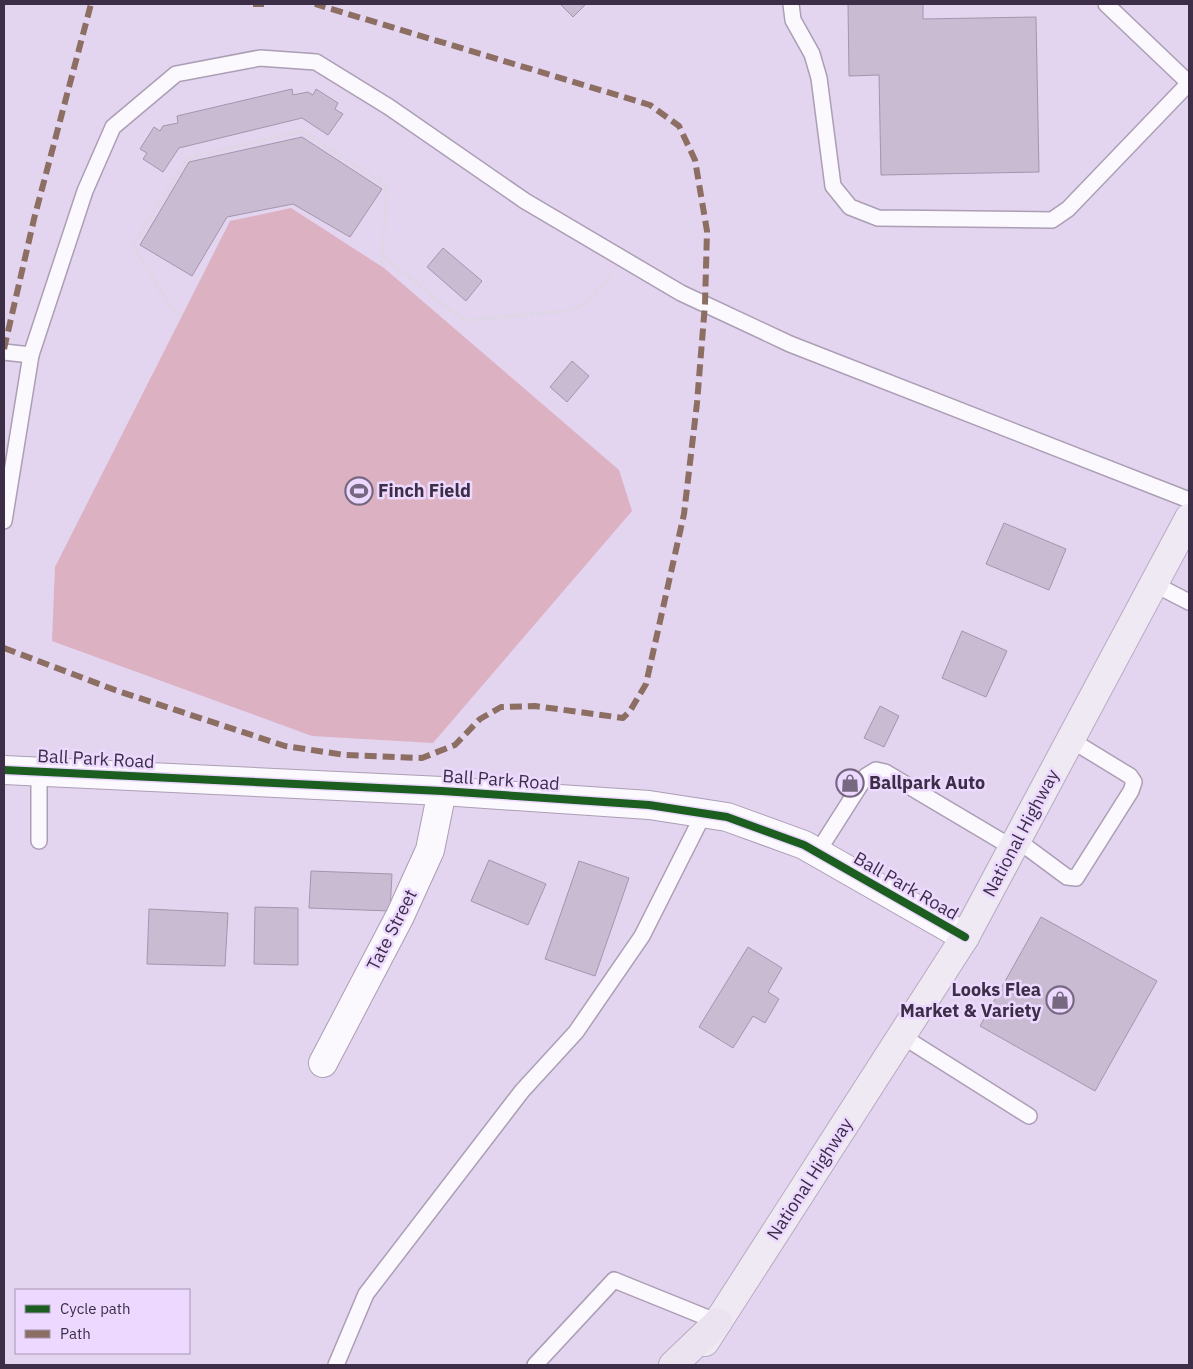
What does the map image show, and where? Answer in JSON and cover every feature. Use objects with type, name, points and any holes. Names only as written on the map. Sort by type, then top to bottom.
[{"type":"highway","points":[[673,1365],[718,1322]]},
{"type":"main road","name":"National Highway","points":[[691,1365],[965,937],[1189,518]]},
{"type":"street","name":"Ball Park Road","points":[[4,770],[442,791],[649,805],[704,813],[727,817],[804,845],[965,937]]},
{"type":"street","name":"Tate Street","points":[[323,1063],[400,916],[430,850],[442,791]]},
{"type":"lane","points":[[791,4],[793,20],[812,54],[819,78],[834,186],[850,207],[878,218],[1052,220],[1068,209],[1189,83],[1106,4]]},
{"type":"lane","points":[[4,521],[31,355],[85,191],[113,127],[176,74],[260,58],[316,62],[388,107],[525,201],[681,293],[790,344],[1189,500]]},
{"type":"lane","points":[[4,352],[31,355]]},
{"type":"lane","points":[[1154,584],[1189,602]]},
{"type":"lane","points":[[817,853],[866,776],[876,770],[885,772],[1015,844],[1066,877],[1076,878],[1131,791],[1134,782],[1130,776],[1071,740]]},
{"type":"lane","points":[[39,771],[39,841]]},
{"type":"lane","points":[[336,1365],[366,1294],[522,1091],[576,1032],[642,936],[704,813]]},
{"type":"lane","points":[[902,1036],[1029,1116]]},
{"type":"lane","points":[[534,1365],[614,1280],[718,1322]]},
{"type":"path","points":[[182,315],[172,310],[135,248],[134,243],[188,158],[302,131],[387,186],[383,256],[379,265]]},
{"type":"path","points":[[383,256],[460,317],[467,320],[567,311],[585,304],[626,260]]},
{"type":"shaded area","name":"Finch Field","points":[[291,208],[384,268],[619,470],[632,511],[433,743],[312,736],[52,641],[55,567],[230,221]]},
{"type":"building","points":[[560,4],[586,4],[573,17]]},
{"type":"building","points":[[848,4],[923,4],[923,19],[1036,17],[1039,172],[881,175],[879,75],[849,76]]},
{"type":"building","points":[[292,89],[293,95],[308,92],[313,95],[316,89],[338,103],[335,109],[343,114],[328,135],[302,118],[179,148],[163,172],[143,159],[147,153],[140,149],[154,127],[160,131],[163,126],[178,123],[177,116]]},
{"type":"building","points":[[302,137],[382,189],[350,237],[293,204],[227,217],[192,276],[140,245],[189,162]]},
{"type":"building","points":[[443,248],[482,281],[466,301],[427,267]]},
{"type":"building","points":[[572,361],[589,376],[567,402],[550,387]]},
{"type":"building","points":[[1004,523],[1066,549],[1049,590],[986,564]]},
{"type":"building","points":[[962,631],[1007,651],[986,697],[942,678]]},
{"type":"building","points":[[880,706],[899,716],[884,747],[864,738]]},
{"type":"building","points":[[489,860],[546,884],[528,925],[471,901]]},
{"type":"building","points":[[579,861],[629,878],[595,976],[545,959]]},
{"type":"building","points":[[311,871],[392,874],[390,911],[309,908]]},
{"type":"building","points":[[255,907],[298,908],[298,965],[254,964]]},
{"type":"building","points":[[149,909],[228,913],[225,966],[147,964]]},
{"type":"building","points":[[1041,917],[1157,981],[1095,1091],[980,1026]]},
{"type":"building","points":[[748,947],[782,968],[768,992],[779,999],[765,1023],[753,1016],[733,1048],[699,1027]]},
{"type":"marked path","points":[[4,349],[34,219],[91,4]]},
{"type":"marked path","points":[[253,4],[264,4]]},
{"type":"marked path","points":[[4,648],[115,690],[285,746],[345,755],[422,758],[455,745],[480,719],[501,707],[535,706],[623,718],[630,711],[646,684],[684,514],[697,403],[705,304],[707,231],[695,160],[679,126],[650,105],[315,4]]},
{"type":"cycle path","points":[[4,770],[442,791],[649,805],[727,817],[804,845],[965,937]]},
{"type":"place","name":"Finch Field","points":[[359,491]]},
{"type":"place","name":"Ballpark Auto","points":[[850,783]]},
{"type":"place","name":"Looks Flea Market & Variety","points":[[1060,1000]]}]
